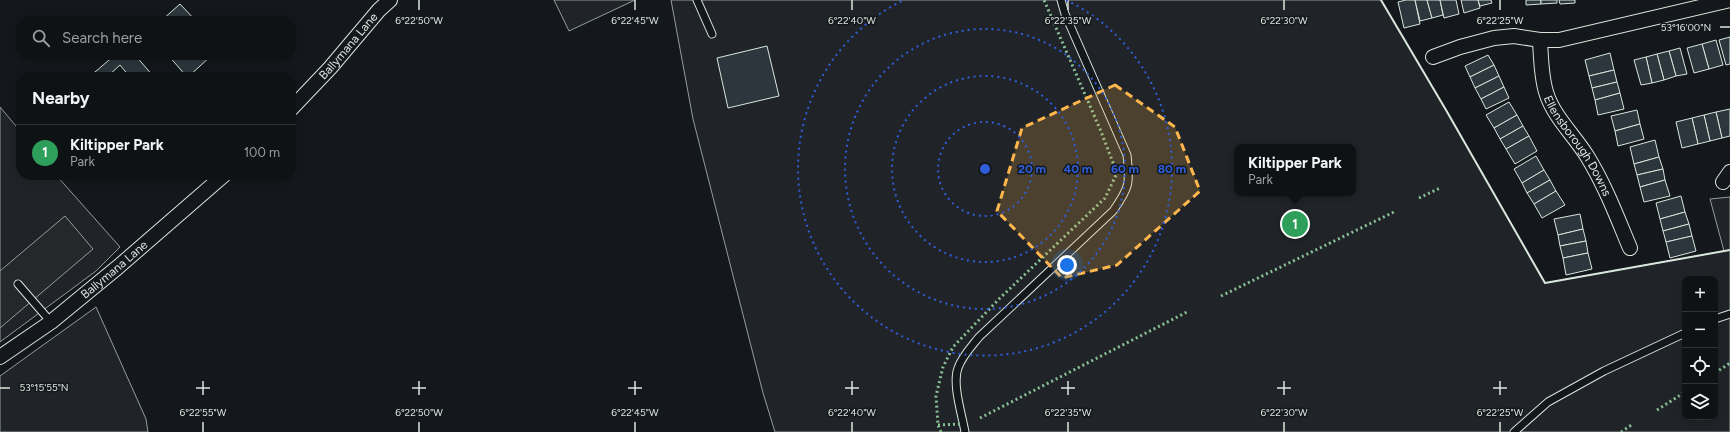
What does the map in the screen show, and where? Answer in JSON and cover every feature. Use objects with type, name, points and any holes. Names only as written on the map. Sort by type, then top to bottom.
[{"type":"street","name":"Ballymana Lane","points":[[296,104],[330,68],[379,10],[390,0]]},
{"type":"street","points":[[1433,57],[1460,46],[1494,38],[1514,36],[1540,40],[1559,40],[1730,0]]},
{"type":"street","name":"Ellensborough Downs","points":[[1540,40],[1541,68],[1546,93],[1558,116],[1587,156],[1598,175],[1630,248]]},
{"type":"street","name":"Ballymana Lane","points":[[0,357],[51,322],[118,267],[218,180]]},
{"type":"lane","points":[[697,0],[712,34]]},
{"type":"lane","points":[[965,432],[956,379],[958,368],[966,354],[979,337],[1113,211],[1124,195],[1129,179],[1127,154],[1065,14],[1061,0]]},
{"type":"lane","points":[[18,284],[51,322]]},
{"type":"lane","points":[[1718,318],[1730,314]]},
{"type":"lane","points":[[1514,432],[1548,402],[1604,371],[1682,334]]},
{"type":"highlighted area","points":[[1115,85],[1175,127],[1200,191],[1117,265],[1062,278],[997,211],[1022,128]]},
{"type":"shaded area","points":[[554,0],[635,0],[569,31]]},
{"type":"shaded area","points":[[671,0],[1381,0],[1545,283],[1724,251],[1710,199],[1730,197],[1730,432],[775,432],[763,393],[693,119]]},
{"type":"shaded area","points":[[0,107],[16,126],[16,180],[60,180],[120,247],[96,271],[0,342]]},
{"type":"shaded area","points":[[65,216],[93,249],[0,328],[0,271]]},
{"type":"shaded area","points":[[96,307],[146,419],[148,432],[0,432],[0,376]]},
{"type":"building","points":[[1415,0],[1420,24],[1404,28],[1398,2]]},
{"type":"building","points":[[1415,0],[1427,0],[1432,18],[1420,21]]},
{"type":"building","points":[[1427,0],[1440,0],[1443,15],[1432,18]]},
{"type":"building","points":[[1440,0],[1456,0],[1459,14],[1444,18]]},
{"type":"building","points":[[1461,0],[1478,0],[1480,8],[1464,13]]},
{"type":"building","points":[[1478,0],[1491,0],[1492,3],[1480,6]]},
{"type":"building","points":[[1526,0],[1541,0],[1541,4],[1526,5]]},
{"type":"building","points":[[1541,0],[1557,0],[1557,3],[1541,4]]},
{"type":"building","points":[[1559,0],[1575,0],[1575,3],[1560,4]]},
{"type":"building","points":[[180,4],[191,16],[167,16]]},
{"type":"building","points":[[1730,37],[1730,64],[1726,65],[1719,40]]},
{"type":"building","points":[[1716,40],[1723,65],[1709,69],[1702,44]]},
{"type":"building","points":[[1702,44],[1709,69],[1694,73],[1687,48]]},
{"type":"building","points":[[767,46],[779,96],[728,108],[717,58]]},
{"type":"building","points":[[1680,48],[1687,74],[1676,76],[1669,51]]},
{"type":"building","points":[[1669,51],[1676,76],[1664,80],[1657,54]]},
{"type":"building","points":[[1610,53],[1614,70],[1589,76],[1585,60]]},
{"type":"building","points":[[1657,54],[1664,80],[1652,83],[1646,57]]},
{"type":"building","points":[[1488,55],[1494,65],[1470,77],[1465,66]]},
{"type":"building","points":[[1646,57],[1652,83],[1641,85],[1634,60]]},
{"type":"building","points":[[109,60],[139,60],[150,72],[126,72],[120,65],[112,72],[95,72]]},
{"type":"building","points":[[172,60],[207,60],[193,72],[183,72]]},
{"type":"building","points":[[1494,65],[1499,76],[1475,88],[1470,77]]},
{"type":"building","points":[[1614,70],[1617,82],[1592,88],[1589,76]]},
{"type":"building","points":[[1499,76],[1504,87],[1481,99],[1475,88]]},
{"type":"building","points":[[1617,82],[1620,93],[1595,100],[1592,88]]},
{"type":"building","points":[[1504,87],[1509,98],[1486,109],[1481,99]]},
{"type":"building","points":[[1620,93],[1624,109],[1598,115],[1595,100]]},
{"type":"building","points":[[1509,102],[1517,115],[1494,128],[1486,115]]},
{"type":"building","points":[[1730,109],[1730,136],[1722,138],[1716,112]]},
{"type":"building","points":[[1637,110],[1640,124],[1615,131],[1611,116]]},
{"type":"building","points":[[1716,112],[1722,138],[1710,141],[1704,115]]},
{"type":"building","points":[[1517,115],[1523,126],[1500,139],[1494,128]]},
{"type":"building","points":[[1704,115],[1710,141],[1698,144],[1692,118]]},
{"type":"building","points":[[1692,118],[1698,144],[1682,148],[1676,122]]},
{"type":"building","points":[[1640,124],[1644,139],[1618,146],[1615,131]]},
{"type":"building","points":[[1523,126],[1529,136],[1506,149],[1500,139]]},
{"type":"building","points":[[1529,136],[1537,151],[1515,164],[1506,149]]},
{"type":"building","points":[[1655,140],[1659,157],[1634,164],[1630,147]]},
{"type":"building","points":[[1536,156],[1544,170],[1522,183],[1514,169]]},
{"type":"building","points":[[1659,157],[1663,169],[1637,175],[1634,164]]},
{"type":"building","points":[[1663,169],[1665,180],[1640,187],[1637,175]]},
{"type":"building","points":[[1544,170],[1550,180],[1527,193],[1522,183]]},
{"type":"building","points":[[1550,180],[1556,191],[1534,204],[1527,193]]},
{"type":"building","points":[[1665,180],[1670,196],[1644,202],[1640,187]]},
{"type":"building","points":[[1556,191],[1565,205],[1542,218],[1534,204]]},
{"type":"building","points":[[1681,196],[1685,212],[1660,219],[1656,203]]},
{"type":"building","points":[[1685,212],[1689,224],[1663,231],[1660,219]]},
{"type":"building","points":[[1580,214],[1583,229],[1558,235],[1554,219]]},
{"type":"building","points":[[1689,224],[1692,236],[1666,242],[1663,231]]},
{"type":"building","points":[[1583,229],[1586,241],[1560,246],[1558,235]]},
{"type":"building","points":[[1692,236],[1696,251],[1670,258],[1666,242]]},
{"type":"building","points":[[1586,241],[1588,253],[1563,258],[1560,246]]},
{"type":"building","points":[[1588,253],[1592,269],[1566,275],[1563,258]]},
{"type":"hedge","points":[[941,432],[938,425],[936,396],[943,367],[953,347],[999,299],[1105,198],[1117,173],[1100,129],[1044,0]]},
{"type":"hedge","points":[[1419,198],[1440,188]]},
{"type":"hedge","points":[[1221,296],[1396,211]]},
{"type":"hedge","points":[[980,418],[1189,311]]},
{"type":"hedge","points":[[1718,371],[1730,363]]},
{"type":"hedge","points":[[1657,410],[1682,394]]},
{"type":"hedge","points":[[938,425],[962,424]]},
{"type":"hedge","points":[[1621,432],[1633,424]]},
{"type":"wall","points":[[1381,0],[1545,283],[1730,250]]},
{"type":"place","name":"Kiltipper Park","points":[[1295,224]]}]
